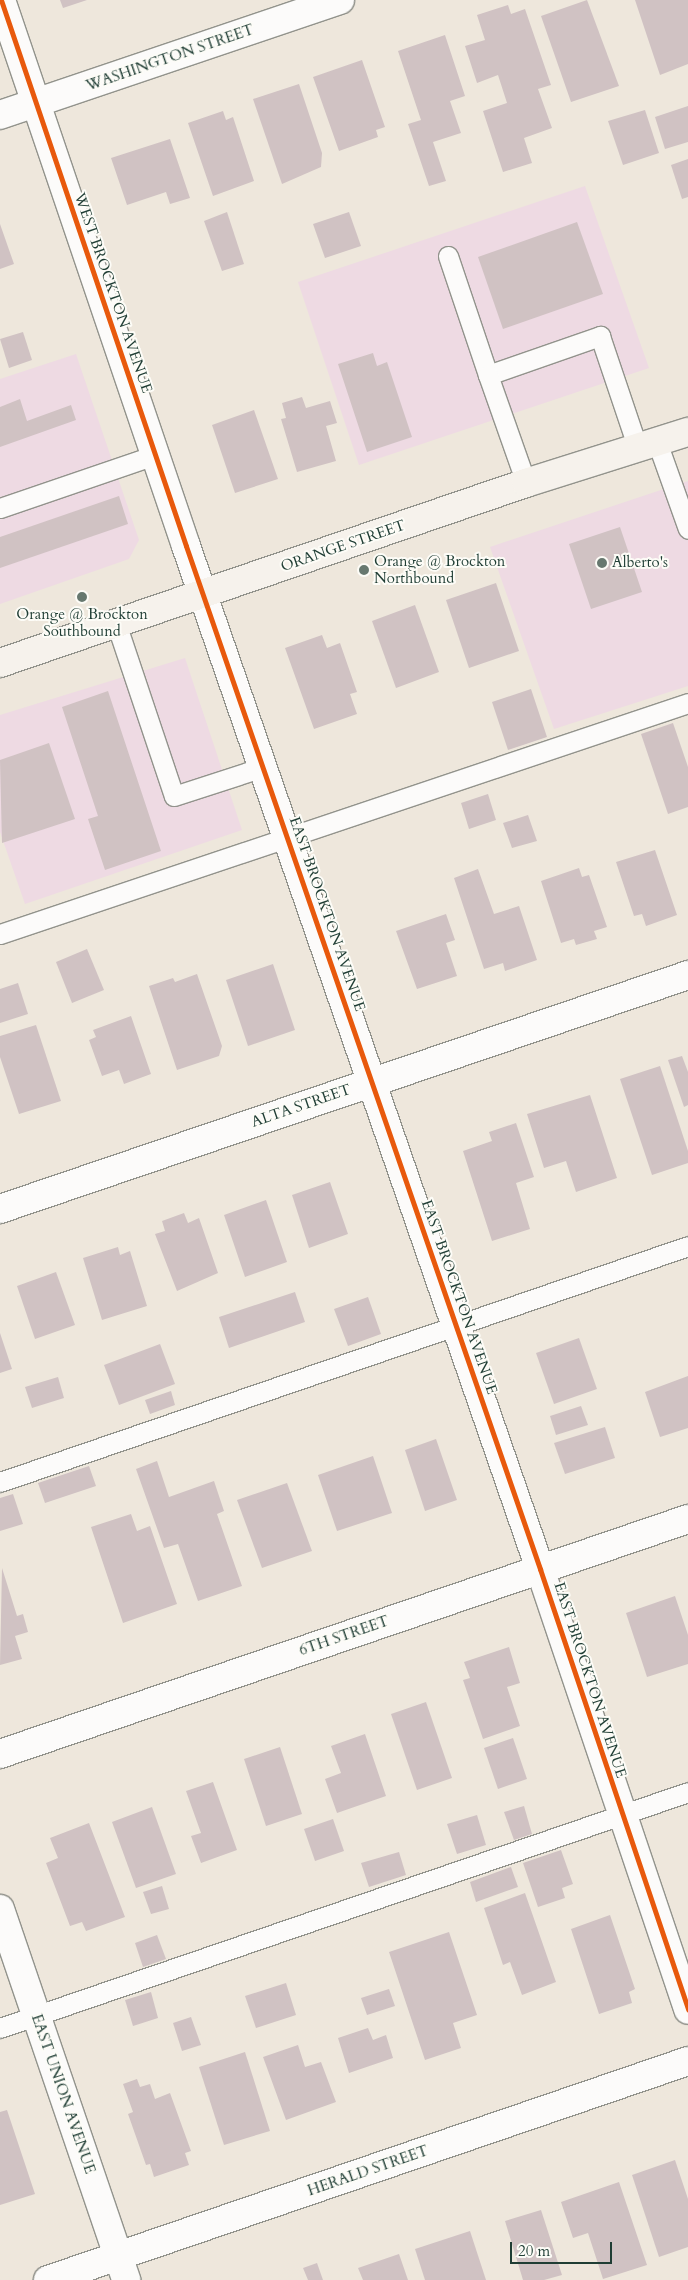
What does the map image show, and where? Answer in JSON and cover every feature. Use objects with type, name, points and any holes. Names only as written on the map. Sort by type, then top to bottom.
[{"type":"main road","name":"ORANGE STREET","points":[[0,663],[526,483],[688,432]]},
{"type":"street","name":"WEST BROCKTON AVENUE","points":[[0,0],[203,594]]},
{"type":"street","name":"WASHINGTON STREET","points":[[0,116],[340,0]]},
{"type":"street","name":"EAST BROCKTON AVENUE","points":[[203,594],[540,1569],[688,2010]]},
{"type":"street","name":"ALTA STREET","points":[[0,1209],[688,975]]},
{"type":"street","name":"6TH STREET","points":[[0,1754],[688,1519]]},
{"type":"street","name":"EAST UNION AVENUE","points":[[0,1909],[122,2268]]},
{"type":"street","name":"HERALD STREET","points":[[48,2280],[122,2268],[688,2062]]},
{"type":"lane","points":[[448,256],[526,483]]},
{"type":"lane","points":[[488,375],[600,336],[647,445],[688,529]]},
{"type":"lane","points":[[0,508],[155,455]]},
{"type":"lane","points":[[116,623],[174,796],[263,767]]},
{"type":"lane","points":[[0,934],[688,704]]},
{"type":"lane","points":[[0,1482],[455,1324],[688,1246]]},
{"type":"lane","points":[[0,2028],[688,1792]]},
{"type":"shaded area","points":[[585,186],[649,368],[359,465],[298,282]]},
{"type":"shaded area","points":[[76,354],[139,540],[129,559],[0,604],[0,379]]},
{"type":"shaded area","points":[[688,481],[688,686],[554,729],[490,547]]},
{"type":"shaded area","points":[[185,658],[242,830],[25,904],[0,832],[0,715]]},
{"type":"building","points":[[60,0],[87,0],[63,8]]},
{"type":"building","points":[[587,0],[619,86],[571,102],[541,16]]},
{"type":"building","points":[[635,0],[688,0],[688,64],[660,75]]},
{"type":"building","points":[[508,5],[511,14],[525,9],[551,85],[538,89],[552,128],[524,138],[532,163],[503,172],[483,111],[507,103],[498,75],[477,83],[465,46],[485,40],[477,15]]},
{"type":"building","points":[[445,35],[465,96],[450,101],[461,133],[433,142],[446,181],[429,186],[408,124],[421,120],[398,51]]},
{"type":"building","points":[[362,60],[385,127],[376,130],[378,137],[339,151],[313,77]]},
{"type":"building","points":[[299,84],[322,153],[321,167],[282,184],[253,99]]},
{"type":"building","points":[[688,106],[688,142],[665,149],[655,117]]},
{"type":"building","points":[[645,110],[659,153],[623,165],[608,121]]},
{"type":"building","points":[[223,111],[226,120],[233,117],[254,181],[213,196],[188,123]]},
{"type":"building","points":[[170,139],[190,198],[170,204],[166,192],[127,205],[111,158]]},
{"type":"building","points":[[688,159],[688,197],[682,199],[671,165]]},
{"type":"building","points":[[227,212],[244,264],[222,271],[204,221]]},
{"type":"building","points":[[349,212],[361,246],[325,258],[313,224]]},
{"type":"building","points":[[577,222],[603,294],[503,329],[478,257]]},
{"type":"building","points":[[0,224],[14,264],[0,269]]},
{"type":"building","points":[[23,332],[32,360],[9,368],[0,339]]},
{"type":"building","points":[[373,353],[377,366],[387,362],[412,437],[367,452],[338,364]]},
{"type":"building","points":[[302,397],[306,408],[330,401],[337,423],[326,426],[336,461],[297,472],[281,419],[286,418],[282,403]]},
{"type":"building","points":[[20,399],[27,421],[71,405],[76,420],[0,447],[0,407]]},
{"type":"building","points":[[254,410],[278,479],[235,493],[212,425]]},
{"type":"building","points":[[119,496],[128,524],[0,568],[0,537]]},
{"type":"building","points":[[620,527],[642,592],[591,609],[569,544]]},
{"type":"building","points":[[496,583],[519,651],[469,668],[446,600]]},
{"type":"building","points":[[415,605],[439,672],[396,688],[372,621]]},
{"type":"building","points":[[322,635],[327,648],[340,643],[357,692],[350,694],[357,714],[314,729],[285,648]]},
{"type":"building","points":[[531,689],[547,737],[508,750],[492,702]]},
{"type":"building","points":[[108,691],[161,851],[105,870],[88,819],[98,816],[62,707]]},
{"type":"building","points":[[673,723],[688,767],[688,807],[668,814],[641,734]]},
{"type":"building","points":[[49,743],[75,819],[2,843],[0,760]]},
{"type":"building","points":[[488,794],[496,820],[469,829],[461,803]]},
{"type":"building","points":[[528,815],[537,841],[512,848],[503,823]]},
{"type":"building","points":[[655,850],[677,915],[646,926],[642,914],[634,916],[616,862]]},
{"type":"building","points":[[579,868],[582,877],[589,875],[607,927],[594,931],[597,939],[576,945],[574,939],[561,943],[541,881]]},
{"type":"building","points":[[478,869],[494,914],[519,906],[537,960],[505,971],[503,963],[484,969],[454,878]]},
{"type":"building","points":[[446,914],[455,940],[446,943],[457,976],[417,989],[396,931]]},
{"type":"building","points":[[87,949],[104,990],[72,1003],[56,962]]},
{"type":"building","points":[[273,964],[295,1030],[248,1046],[226,980]]},
{"type":"building","points":[[197,974],[222,1046],[219,1056],[177,1070],[149,986],[173,978],[175,982]]},
{"type":"building","points":[[18,983],[28,1014],[0,1023],[0,989]]},
{"type":"building","points":[[131,1016],[151,1074],[124,1084],[119,1070],[102,1076],[89,1040],[96,1037],[93,1030]]},
{"type":"building","points":[[36,1025],[61,1101],[19,1114],[0,1057],[0,1036]]},
{"type":"building","points":[[682,1056],[688,1072],[688,1105],[684,1107],[668,1060]]},
{"type":"building","points":[[660,1066],[688,1151],[688,1163],[652,1175],[620,1079]]},
{"type":"building","points":[[590,1095],[617,1178],[576,1192],[566,1161],[544,1168],[527,1114]]},
{"type":"building","points":[[516,1123],[534,1177],[516,1183],[530,1229],[492,1241],[463,1151],[492,1141],[489,1132]]},
{"type":"building","points":[[330,1182],[348,1234],[309,1248],[292,1195]]},
{"type":"building","points":[[266,1200],[287,1262],[245,1277],[224,1215]]},
{"type":"building","points":[[184,1213],[188,1223],[199,1218],[218,1273],[177,1291],[155,1234],[165,1231],[162,1221]]},
{"type":"building","points":[[118,1247],[120,1255],[130,1251],[147,1306],[102,1320],[83,1258]]},
{"type":"building","points":[[56,1272],[75,1325],[35,1339],[17,1286]]},
{"type":"building","points":[[295,1292],[305,1322],[229,1348],[219,1317]]},
{"type":"building","points":[[368,1297],[381,1334],[348,1346],[334,1309]]},
{"type":"building","points":[[0,1333],[12,1369],[0,1373]]},
{"type":"building","points":[[579,1338],[597,1389],[554,1404],[536,1353]]},
{"type":"building","points":[[160,1344],[175,1384],[119,1405],[104,1365]]},
{"type":"building","points":[[688,1376],[688,1428],[660,1437],[645,1392]]},
{"type":"building","points":[[58,1377],[64,1398],[32,1408],[25,1387]]},
{"type":"building","points":[[171,1391],[175,1405],[150,1414],[145,1400]]},
{"type":"building","points":[[581,1406],[588,1425],[556,1435],[550,1416]]},
{"type":"building","points":[[605,1427],[615,1458],[565,1474],[554,1443]]},
{"type":"building","points":[[436,1439],[457,1500],[425,1511],[405,1450]]},
{"type":"building","points":[[373,1456],[392,1513],[337,1531],[318,1475]]},
{"type":"building","points":[[157,1461],[169,1497],[214,1481],[224,1511],[217,1514],[242,1586],[198,1601],[178,1544],[164,1548],[136,1469]]},
{"type":"building","points":[[89,1466],[96,1486],[45,1503],[38,1483]]},
{"type":"building","points":[[287,1483],[312,1551],[262,1568],[237,1500]]},
{"type":"building","points":[[13,1494],[23,1524],[0,1531],[0,1498]]},
{"type":"building","points":[[131,1514],[137,1531],[150,1526],[177,1604],[123,1623],[91,1527]]},
{"type":"building","points":[[2,1568],[17,1616],[23,1614],[28,1632],[15,1636],[22,1659],[0,1665]]},
{"type":"building","points":[[675,1596],[688,1635],[688,1664],[647,1677],[626,1613]]},
{"type":"building","points":[[509,1647],[520,1683],[507,1687],[520,1726],[483,1739],[463,1680],[470,1678],[464,1662]]},
{"type":"building","points":[[426,1702],[452,1778],[417,1790],[391,1714]]},
{"type":"building","points":[[365,1734],[386,1796],[337,1813],[325,1779],[341,1773],[331,1746]]},
{"type":"building","points":[[513,1738],[527,1779],[498,1789],[484,1748]]},
{"type":"building","points":[[280,1747],[302,1814],[266,1826],[244,1759]]},
{"type":"building","points":[[213,1782],[237,1850],[201,1863],[191,1836],[201,1833],[186,1791]]},
{"type":"building","points":[[524,1806],[532,1834],[514,1840],[504,1812]]},
{"type":"building","points":[[152,1807],[176,1874],[136,1888],[112,1822]]},
{"type":"building","points":[[477,1815],[486,1845],[457,1854],[447,1824]]},
{"type":"building","points":[[333,1819],[344,1851],[315,1861],[304,1829]]},
{"type":"building","points":[[89,1823],[125,1917],[86,1931],[82,1922],[70,1926],[46,1863],[58,1858],[50,1838]]},
{"type":"building","points":[[561,1850],[573,1884],[562,1888],[565,1898],[538,1907],[523,1863]]},
{"type":"building","points":[[399,1852],[406,1875],[369,1887],[361,1863]]},
{"type":"building","points":[[511,1867],[518,1887],[476,1902],[470,1882]]},
{"type":"building","points":[[162,1886],[169,1909],[151,1914],[143,1892]]},
{"type":"building","points":[[525,1893],[556,1982],[522,1995],[510,1962],[503,1965],[484,1908]]},
{"type":"building","points":[[610,1915],[635,1989],[629,1992],[632,2003],[599,2014],[571,1929]]},
{"type":"building","points":[[449,1932],[477,2015],[453,2023],[461,2048],[425,2060],[389,1952]]},
{"type":"building","points":[[157,1935],[166,1959],[143,1967],[135,1943]]},
{"type":"building","points":[[286,1983],[296,2015],[256,2028],[245,1996]]},
{"type":"building","points":[[389,1989],[395,2006],[367,2015],[361,1998]]},
{"type":"building","points":[[151,1992],[158,2018],[133,2026],[125,2000]]},
{"type":"building","points":[[191,2017],[201,2045],[182,2051],[173,2023]]},
{"type":"building","points":[[368,2028],[373,2040],[386,2035],[393,2058],[349,2073],[338,2038]]},
{"type":"building","points":[[298,2045],[305,2067],[321,2062],[336,2102],[286,2120],[263,2057]]},
{"type":"building","points":[[245,2052],[270,2131],[224,2145],[199,2067]]},
{"type":"building","points":[[137,2079],[140,2087],[150,2084],[155,2099],[170,2093],[191,2151],[185,2153],[189,2165],[154,2177],[150,2164],[146,2165],[128,2114],[133,2112],[123,2084]]},
{"type":"building","points":[[7,2110],[35,2194],[0,2205],[0,2112]]},
{"type":"building","points":[[675,2160],[688,2199],[688,2247],[659,2257],[632,2175]]},
{"type":"building","points":[[619,2182],[647,2265],[603,2279],[588,2233],[573,2238],[561,2202]]},
{"type":"building","points":[[541,2210],[562,2275],[544,2280],[523,2280],[505,2221]]},
{"type":"building","points":[[470,2231],[486,2280],[425,2280],[415,2249]]},
{"type":"building","points":[[399,2254],[408,2280],[363,2280],[358,2268]]},
{"type":"building","points":[[317,2263],[323,2280],[308,2280],[303,2268]]},
{"type":"cycle path","points":[[1,0],[186,546],[540,1569],[688,2010]]},
{"type":"place","name":"Alberto's","points":[[602,563]]},
{"type":"place","name":"Orange @ Brockton Northbound","points":[[364,570]]},
{"type":"place","name":"Orange @ Brockton Southbound","points":[[82,597]]}]
